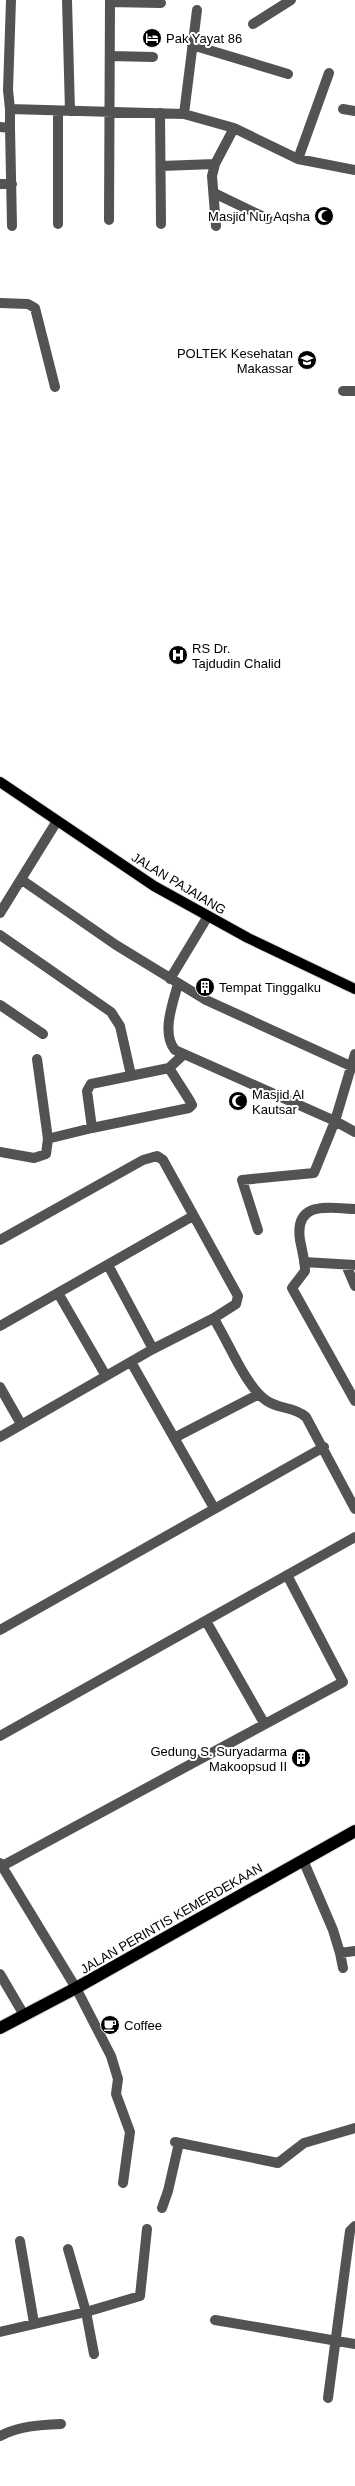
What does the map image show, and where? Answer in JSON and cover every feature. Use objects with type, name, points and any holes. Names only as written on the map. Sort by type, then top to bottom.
[{"type":"highway","name":"JALAN PERINTIS KEMERDEKAAN","points":[[0,2028],[76,1988],[355,1831]]},
{"type":"main road","name":"JALAN PAJAIANG","points":[[0,782],[154,886],[248,938],[355,990]]},
{"type":"street","points":[[11,0],[4,90],[10,109],[5,128],[12,184],[12,226]]},
{"type":"street","points":[[67,0],[70,111]]},
{"type":"street","points":[[253,24],[291,0]]},
{"type":"street","points":[[109,220],[110,1],[161,3]]},
{"type":"street","points":[[184,114],[197,10]]},
{"type":"street","points":[[192,44],[288,74]]},
{"type":"street","points":[[110,56],[153,57]]},
{"type":"street","points":[[298,159],[329,74]]},
{"type":"street","points":[[10,109],[184,114],[234,128],[298,159],[355,170]]},
{"type":"street","points":[[343,109],[355,111]]},
{"type":"street","points":[[58,111],[58,224]]},
{"type":"street","points":[[160,113],[161,224]]},
{"type":"street","points":[[216,226],[212,176],[215,164],[234,128]]},
{"type":"street","points":[[161,166],[215,164]]},
{"type":"street","points":[[0,184],[12,184]]},
{"type":"street","points":[[214,193],[268,218]]},
{"type":"street","points":[[0,303],[28,304],[35,308],[55,386]]},
{"type":"street","points":[[343,391],[355,391]]},
{"type":"street","points":[[0,913],[22,880],[57,821]]},
{"type":"street","points":[[22,880],[174,982],[217,1006],[353,1067]]},
{"type":"street","points":[[208,916],[174,982],[169,1028],[173,1048],[183,1055],[335,1121],[355,1132]]},
{"type":"street","points":[[0,935],[112,1012],[120,1026],[131,1075]]},
{"type":"street","points":[[0,1005],[43,1034]]},
{"type":"street","points":[[258,1230],[242,1180],[314,1173],[317,1170],[353,1067],[355,1054]]},
{"type":"street","points":[[92,1128],[88,1087],[95,1082],[169,1068],[183,1055]]},
{"type":"street","points":[[0,1152],[34,1158],[42,1156],[49,1150],[37,1059]]},
{"type":"street","points":[[48,1139],[92,1128],[189,1108],[192,1105],[190,1101],[169,1068]]},
{"type":"street","points":[[0,1240],[151,1156],[157,1156],[163,1160],[239,1300],[236,1304],[214,1318],[153,1349],[0,1436]]},
{"type":"street","points":[[355,1209],[320,1208],[308,1210],[299,1227],[304,1262],[303,1276],[292,1290],[355,1402]]},
{"type":"street","points":[[0,1326],[194,1216]]},
{"type":"street","points":[[304,1262],[350,1265],[355,1286]]},
{"type":"street","points":[[108,1265],[153,1349]]},
{"type":"street","points":[[58,1293],[106,1376]]},
{"type":"street","points":[[214,1318],[259,1394],[271,1403],[302,1414],[324,1447],[355,1510]]},
{"type":"street","points":[[131,1362],[214,1508]]},
{"type":"street","points":[[0,1387],[21,1424]]},
{"type":"street","points":[[174,1438],[259,1394]]},
{"type":"street","points":[[1,1628],[324,1447]]},
{"type":"street","points":[[0,1735],[355,1537]]},
{"type":"street","points":[[123,2182],[130,2132],[116,2094],[117,2074],[110,2056],[76,1988],[1,1865],[343,1682],[287,1575]]},
{"type":"street","points":[[206,1620],[264,1723]]},
{"type":"street","points":[[303,1860],[333,1930],[343,1968]]},
{"type":"street","points":[[340,1953],[355,1951]]},
{"type":"street","points":[[0,1974],[24,2015]]},
{"type":"street","points":[[162,2208],[168,2191],[177,2142],[278,2163],[304,2143],[355,2128]]},
{"type":"street","points":[[328,2398],[350,2231],[355,2226]]},
{"type":"street","points":[[0,2332],[86,2312],[140,2296],[147,2229]]},
{"type":"street","points":[[20,2241],[34,2323]]},
{"type":"street","points":[[68,2249],[86,2312],[94,2354]]},
{"type":"street","points":[[215,2320],[355,2344]]},
{"type":"street","points":[[0,2436],[11,2430],[36,2425],[61,2424]]},
{"type":"place","name":"Pak Yayat 86","points":[[152,38]]},
{"type":"place","name":"Masjid Nur Aqsha","points":[[324,216]]},
{"type":"place","name":"POLTEK Kesehatan Makassar","points":[[307,360]]},
{"type":"place","name":"RS Dr. Tajdudin Chalid","points":[[178,655]]},
{"type":"place","name":"Tempat Tinggalku","points":[[205,987]]},
{"type":"place","name":"Masjid Al Kautsar","points":[[238,1101]]},
{"type":"place","name":"Gedung S. Suryadarma Makoopsud II","points":[[301,1758]]},
{"type":"place","name":"Coffee","points":[[110,2025]]}]
